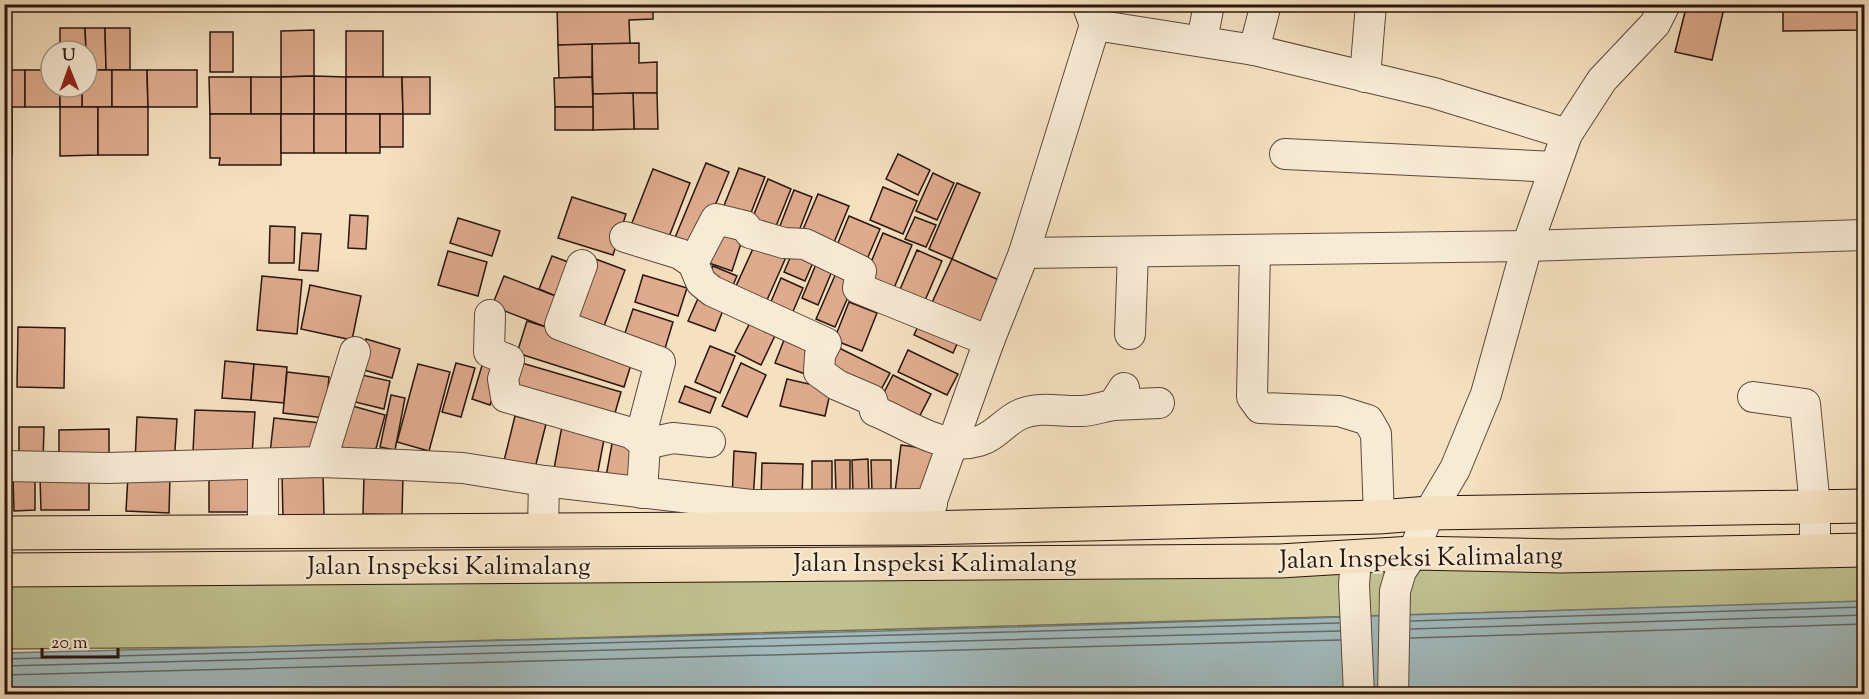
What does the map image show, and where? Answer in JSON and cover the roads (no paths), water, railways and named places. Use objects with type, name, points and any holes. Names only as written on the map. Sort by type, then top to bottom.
[{"type":"main road","name":"Jalan Inspeksi Kalimalang","points":[[4,533],[543,530],[927,516],[1379,517],[1429,513],[1864,506]]},
{"type":"main road","name":"Jalan Inspeksi Kalimalang","points":[[4,570],[1280,561],[1355,571],[1413,553],[1561,556],[1864,550]]},
{"type":"street","points":[[1202,41],[1209,4]]},
{"type":"street","points":[[1254,50],[1266,4]]},
{"type":"street","points":[[1365,77],[1371,4]]},
{"type":"street","points":[[1393,694],[1395,591],[1401,571],[1413,553],[1429,513],[1455,469],[1486,394],[1527,246],[1567,134],[1602,80],[1655,24],[1665,4]]},
{"type":"street","points":[[4,466],[107,468],[321,462],[463,468],[544,481],[751,505],[927,516],[989,341],[1024,254],[1091,15],[1202,41],[1254,50],[1434,93],[1567,134]]},
{"type":"street","points":[[1286,154],[1555,167]]},
{"type":"street","points":[[693,263],[716,219],[745,226],[750,233],[784,243],[805,244],[861,271],[858,288],[989,341]]},
{"type":"street","points":[[1024,254],[1527,246],[1864,235]]},
{"type":"street","points":[[625,237],[680,254],[693,263],[701,282],[712,291],[826,343],[820,355],[819,372],[837,385],[872,400],[875,411],[913,431],[953,442],[979,442],[1004,428],[1021,414],[1045,410],[1082,411],[1118,397],[1159,403]]},
{"type":"street","points":[[1255,250],[1252,397],[1254,404],[1260,408],[1338,411],[1368,420],[1377,434],[1379,517]]},
{"type":"street","points":[[1130,334],[1133,252]]},
{"type":"street","points":[[582,265],[560,325],[660,362],[643,427],[645,444],[642,493]]},
{"type":"street","points":[[490,315],[489,352],[509,360],[503,379],[506,397],[631,433],[645,444]]},
{"type":"street","points":[[321,462],[355,352]]},
{"type":"street","points":[[1753,397],[1805,404],[1815,507],[1815,551]]},
{"type":"street","points":[[645,444],[673,438],[710,442]]},
{"type":"street","points":[[263,464],[263,532]]},
{"type":"street","points":[[543,530],[544,481]]},
{"type":"street","points":[[1355,571],[1359,694]]},
{"type":"water","points":[[1864,601],[1864,694],[5,694],[4,653],[881,631]]},
{"type":"waterway","points":[[651,694],[1323,683]]}]
